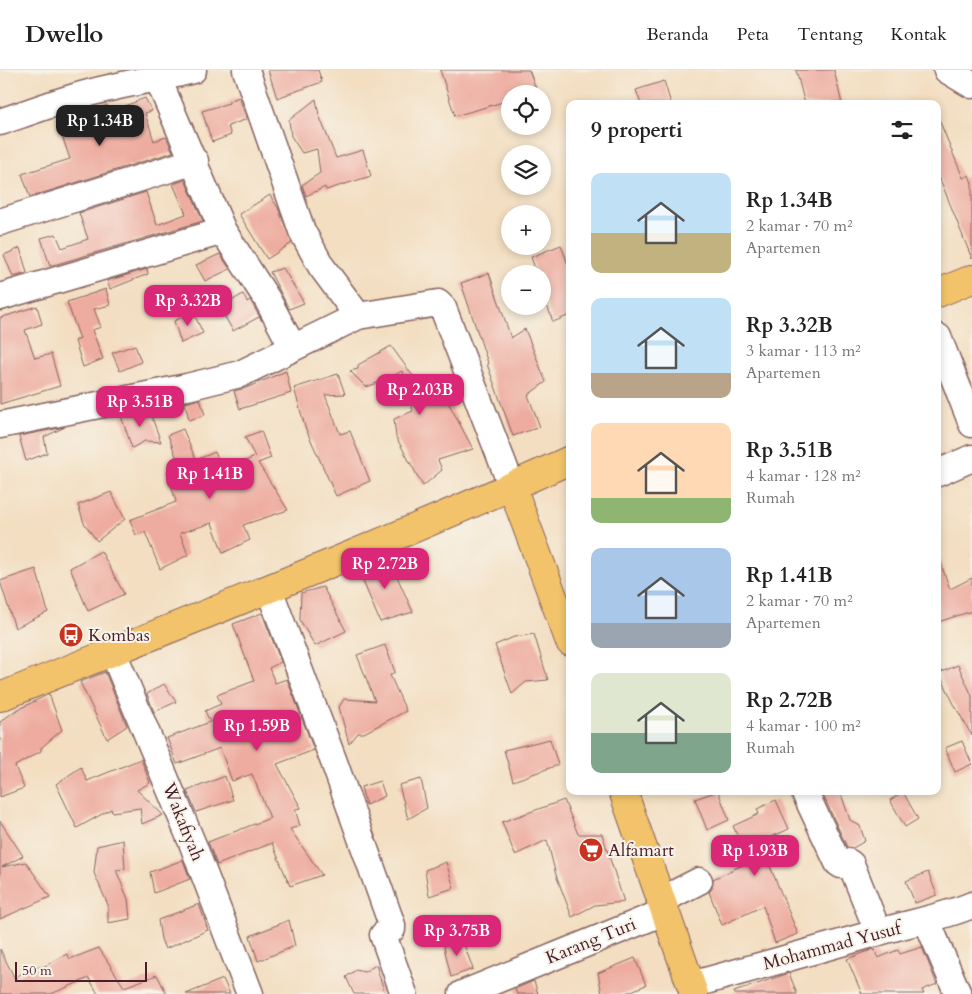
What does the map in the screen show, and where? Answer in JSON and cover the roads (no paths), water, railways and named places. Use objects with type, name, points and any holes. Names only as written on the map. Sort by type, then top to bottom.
[{"type":"main road","points":[[941,292],[972,279]]},
{"type":"main road","points":[[0,697],[269,589],[566,462]]},
{"type":"main road","points":[[512,486],[566,631]]},
{"type":"main road","points":[[624,795],[692,989]]},
{"type":"street","points":[[0,122],[58,102],[104,89],[193,70]]},
{"type":"street","points":[[246,70],[302,231],[321,266],[358,316]]},
{"type":"street","points":[[947,70],[972,85]]},
{"type":"street","points":[[158,79],[195,161],[209,202],[223,231],[267,299],[293,348]]},
{"type":"street","points":[[0,222],[195,161]]},
{"type":"street","points":[[0,297],[223,231]]},
{"type":"street","points":[[0,425],[187,387],[240,374],[358,316],[438,303],[441,305],[512,486]]},
{"type":"street","points":[[941,345],[972,424]]},
{"type":"street","points":[[941,472],[972,458]]},
{"type":"street","points":[[269,589],[331,753],[391,923],[392,929],[383,935],[404,994]]},
{"type":"street","name":"Wakafiyah","points":[[113,652],[192,845],[250,994]]},
{"type":"street","points":[[806,795],[838,863],[842,865],[848,862],[851,864],[878,932]]},
{"type":"street","name":"Karang Turi","points":[[462,994],[662,906],[699,882]]},
{"type":"street","name":"Mohammad Yusuf","points":[[692,989],[878,932],[927,921],[972,905]]},
{"type":"street","points":[[927,921],[958,994]]},
{"type":"place","name":"Kombas","points":[[71,635]]},
{"type":"place","name":"Alfamart","points":[[591,850]]}]
